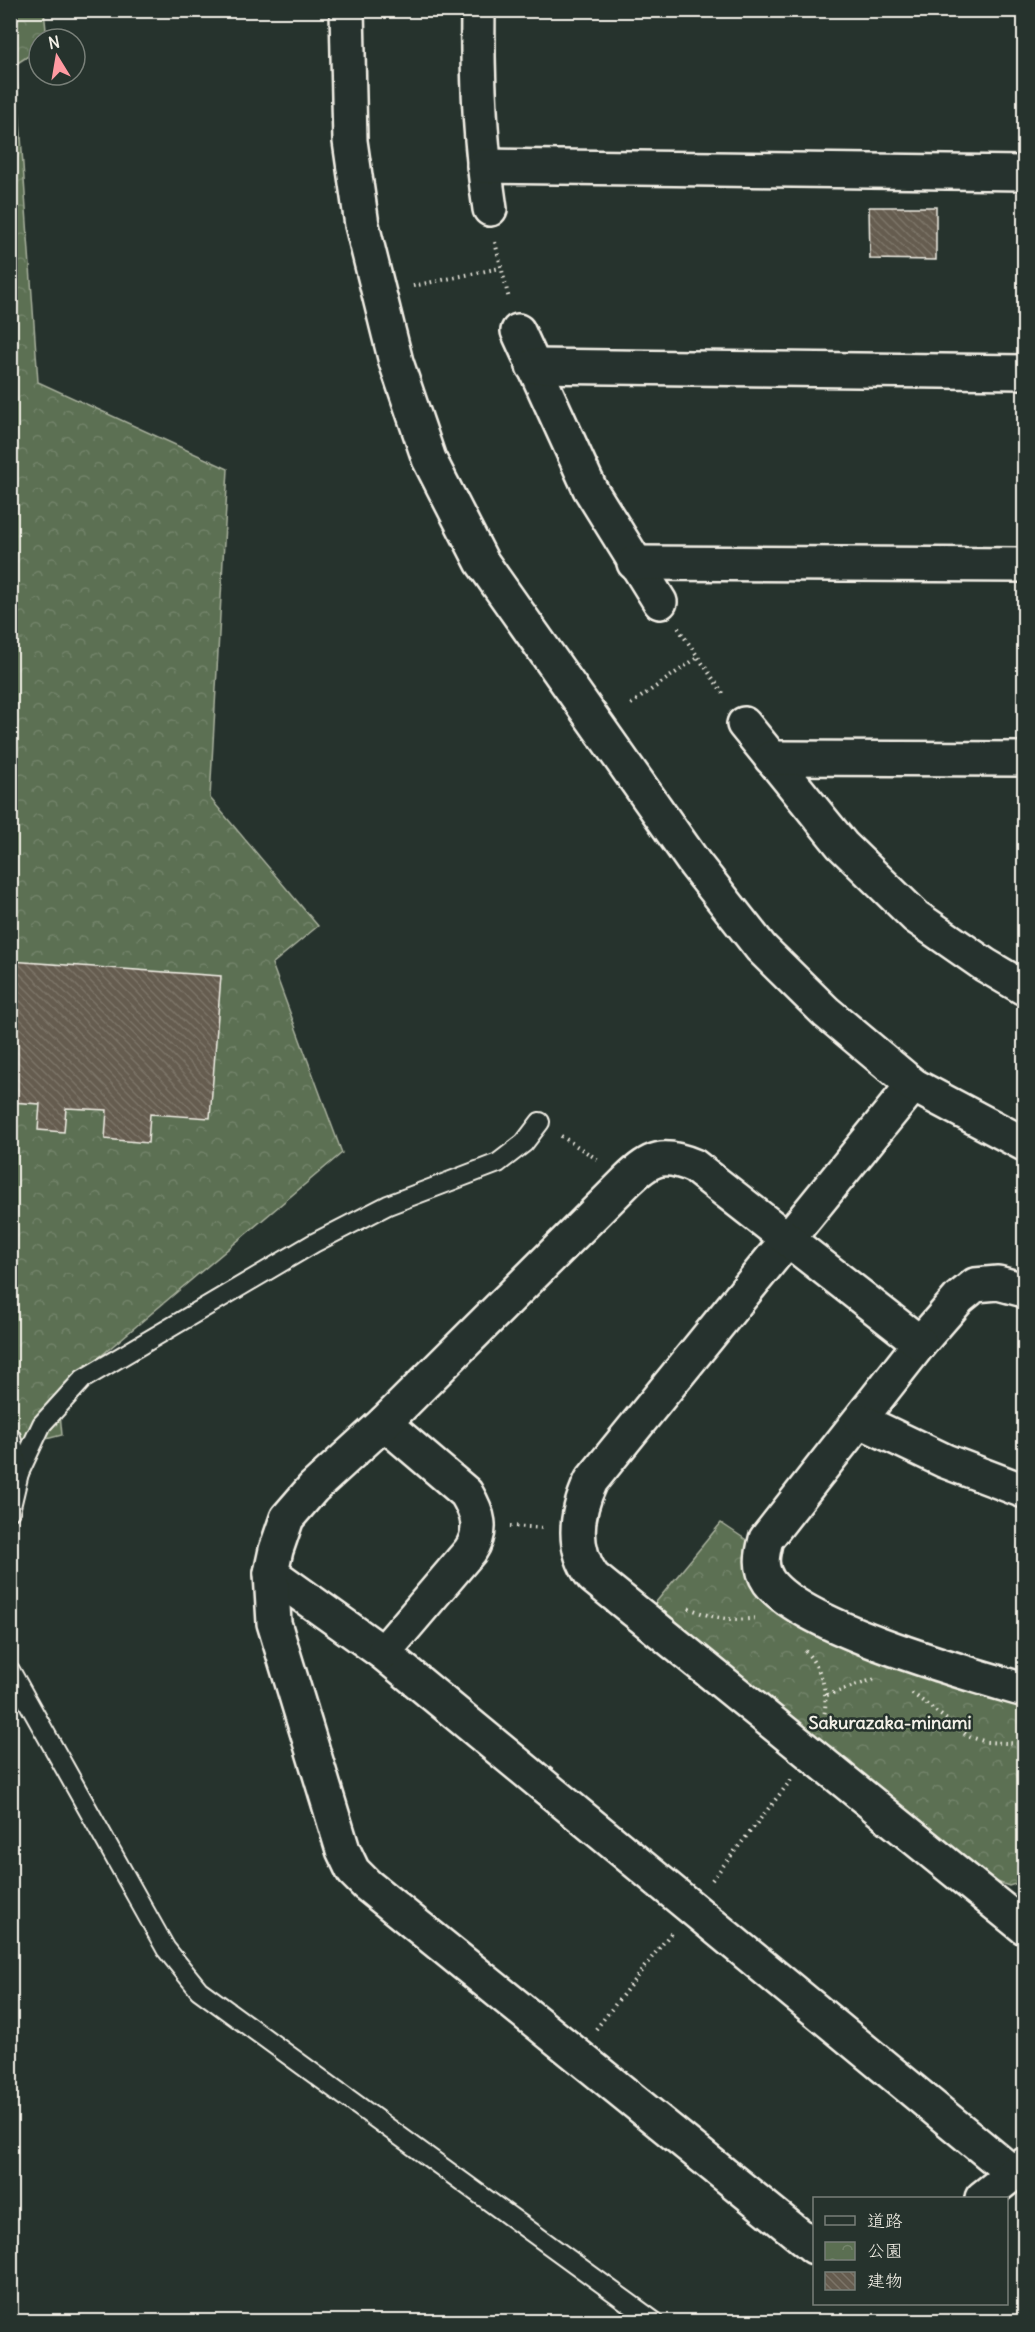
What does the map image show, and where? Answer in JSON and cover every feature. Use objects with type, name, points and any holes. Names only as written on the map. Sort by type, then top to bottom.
[{"type":"street","points":[[346,10],[350,141],[362,225],[396,362],[429,459],[482,562],[695,864],[761,948],[826,1012],[913,1085],[1024,1144]]},
{"type":"street","points":[[478,10],[477,74],[484,166],[490,209]]},
{"type":"street","points":[[484,166],[1024,173]]},
{"type":"street","points":[[518,331],[590,489],[660,602]]},
{"type":"street","points":[[533,366],[1024,372]]},
{"type":"street","points":[[634,563],[1024,565]]},
{"type":"street","points":[[744,724],[842,845],[916,917],[985,965],[1024,988]]},
{"type":"street","points":[[771,758],[1024,759]]},
{"type":"street","points":[[913,1085],[591,1481],[579,1506],[578,1530],[582,1562],[593,1577],[649,1623],[1023,1921]]},
{"type":"street","points":[[813,2246],[367,1885],[353,1871],[343,1850],[274,1623],[272,1573],[276,1550],[288,1518],[313,1488],[384,1423],[628,1180],[653,1160],[674,1158],[694,1166],[920,1343]]},
{"type":"street","points":[[1024,1290],[998,1283],[975,1285],[959,1298],[920,1343],[766,1539],[760,1561],[768,1580],[783,1596],[820,1618],[936,1664],[1024,1690]]},
{"type":"street","points":[[861,1421],[945,1461],[1024,1491]]},
{"type":"street","points":[[383,1653],[470,1551],[477,1540],[479,1525],[475,1509],[466,1493],[384,1423]]},
{"type":"street","points":[[272,1573],[383,1653],[1019,2170],[985,2197]]},
{"type":"lane","points":[[10,1511],[19,1473],[42,1425],[83,1379],[314,1243],[388,1205],[498,1163],[524,1143],[540,1122]]},
{"type":"lane","points":[[10,1437],[19,1473]]},
{"type":"lane","points":[[10,1670],[166,1949],[199,1990],[655,2322]]},
{"type":"path","points":[[490,209],[500,267],[518,331]]},
{"type":"path","points":[[412,286],[500,267]]},
{"type":"path","points":[[660,602],[744,724]]},
{"type":"path","points":[[631,704],[698,657]]},
{"type":"path","points":[[540,1122],[628,1180]]},
{"type":"path","points":[[479,1525],[578,1530]]},
{"type":"path","points":[[649,1623],[669,1599],[719,1619],[740,1621],[759,1617],[764,1623]]},
{"type":"path","points":[[803,1649],[811,1657],[827,1695],[820,1733],[811,1754]]},
{"type":"path","points":[[827,1695],[857,1683],[883,1678]]},
{"type":"path","points":[[910,1692],[968,1736],[986,1742],[1024,1744]]},
{"type":"green space","points":[[10,11],[44,11],[46,27],[27,27],[27,57],[16,64],[38,382],[228,469],[210,798],[318,926],[272,964],[342,1153],[58,1392],[62,1435],[11,1448]]},
{"type":"green space","points":[[721,1523],[748,1541],[748,1562],[752,1580],[768,1602],[777,1609],[1024,1702],[1024,1881],[1009,1886],[994,1881],[652,1607]]},
{"type":"building","points":[[869,207],[936,207],[936,260],[870,259]]},
{"type":"building","points":[[10,961],[221,976],[210,1118],[150,1114],[148,1143],[105,1139],[107,1110],[66,1108],[64,1132],[38,1130],[40,1104],[10,1102]]},
{"type":"district","name":"Sakurazaka-minami","points":[[890,1722]]}]
